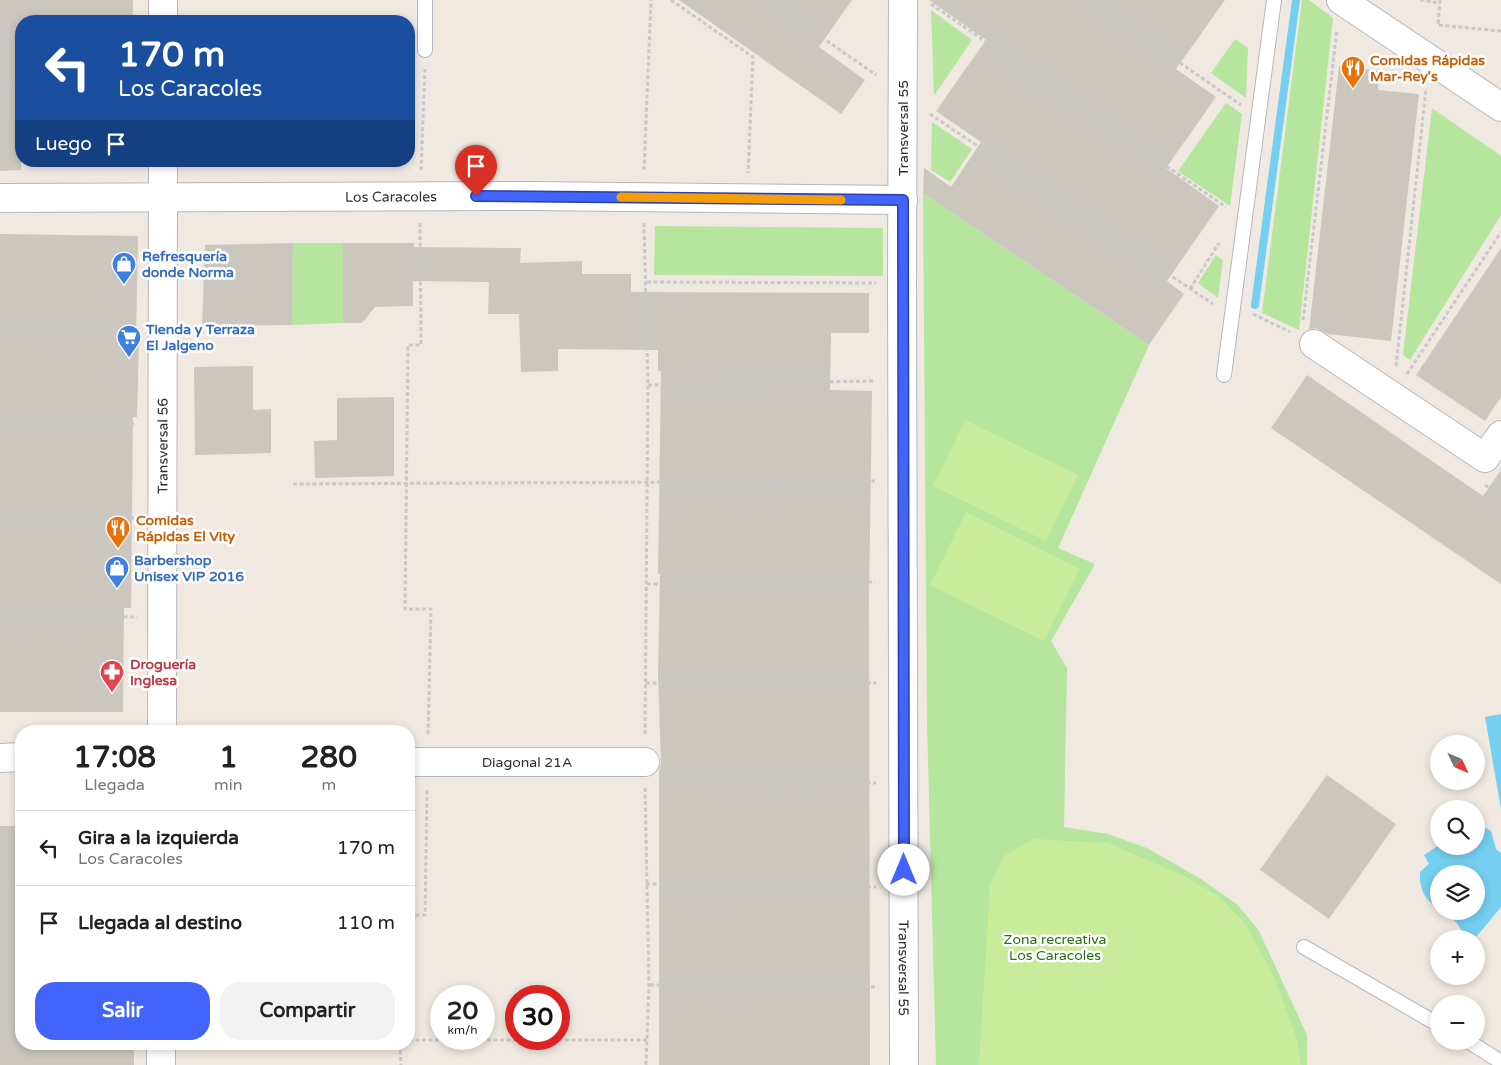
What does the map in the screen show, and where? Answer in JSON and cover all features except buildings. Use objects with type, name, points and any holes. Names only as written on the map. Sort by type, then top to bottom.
[{"type":"street","points":[[164,0],[164,15]]},
{"type":"street","name":"Transversal 55","points":[[904,1065],[903,94],[915,6]]},
{"type":"street","points":[[1340,10],[1429,58],[1501,107]]},
{"type":"street","name":"Transversal 56","points":[[162,725],[163,167]]},
{"type":"street","name":"Los Caracoles","points":[[0,198],[163,199],[420,196],[903,200]]},
{"type":"street","points":[[1308,335],[1393,396],[1485,458],[1501,435]]},
{"type":"street","points":[[0,758],[15,758]]},
{"type":"street","name":"Diagonal 21A","points":[[418,762],[650,771]]},
{"type":"street","points":[[161,1050],[161,1065]]},
{"type":"lane","points":[[425,0],[425,50]]},
{"type":"lane","points":[[1224,376],[1274,0]]},
{"type":"lane","points":[[1304,947],[1430,1019]]},
{"type":"lane","points":[[1482,1050],[1501,1062]]},
{"type":"path","points":[[646,482],[648,384],[647,282],[643,197],[651,0]]},
{"type":"path","points":[[671,0],[753,57],[747,198]]},
{"type":"path","points":[[768,0],[903,94]]},
{"type":"path","points":[[1089,0],[1249,111]]},
{"type":"path","points":[[1420,0],[1440,2],[1438,25],[1501,31]]},
{"type":"path","points":[[915,6],[927,1],[1229,209]]},
{"type":"path","points":[[1308,335],[1340,10]]},
{"type":"path","points":[[415,915],[425,915],[418,762],[431,609],[405,609],[405,482],[408,345],[421,345],[420,196],[425,50]]},
{"type":"path","points":[[1393,396],[1429,58]]},
{"type":"path","points":[[0,81],[15,81]]},
{"type":"path","points":[[926,111],[1215,306]]},
{"type":"path","points":[[1393,396],[1501,232]]},
{"type":"path","points":[[1190,289],[1221,240]]},
{"type":"path","points":[[647,282],[902,283]]},
{"type":"path","points":[[1250,313],[1275,324]]},
{"type":"path","points":[[0,324],[163,327]]},
{"type":"path","points":[[648,384],[904,380]]},
{"type":"path","points":[[0,424],[163,424]]},
{"type":"path","points":[[293,484],[904,481]]},
{"type":"path","points":[[0,517],[163,518]]},
{"type":"path","points":[[647,584],[904,582]]},
{"type":"path","points":[[0,617],[162,617]]},
{"type":"path","points":[[646,683],[904,683]]},
{"type":"path","points":[[650,771],[904,784]]},
{"type":"path","points":[[646,884],[904,887]]},
{"type":"path","points":[[0,912],[15,912]]},
{"type":"path","points":[[649,985],[904,988]]},
{"type":"path","points":[[0,1010],[15,1010]]},
{"type":"path","points":[[415,1040],[647,1040]]},
{"type":"path","points":[[400,1050],[401,1065]]},
{"type":"green space","points":[[1302,0],[1309,0],[1333,18],[1299,330],[1262,313]]},
{"type":"green space","points":[[931,10],[972,40],[934,96]]},
{"type":"green space","points":[[1235,39],[1248,48],[1246,98],[1211,73]]},
{"type":"green space","points":[[1226,103],[1242,114],[1230,206],[1178,171]]},
{"type":"green space","points":[[1432,108],[1501,156],[1501,215],[1410,360],[1403,355]]},
{"type":"green space","points":[[932,122],[972,149],[950,182],[931,170]]},
{"type":"green space","name":"Zona recreativa Los Caracoles","points":[[923,193],[1149,345],[1058,548],[1095,564],[1051,641],[1067,668],[1064,827],[1108,834],[1147,848],[1201,879],[1238,905],[1259,931],[1307,1035],[1307,1065],[936,1065],[927,722]]},
{"type":"green space","points":[[655,226],[883,228],[883,276],[654,275]]},
{"type":"green space","points":[[293,243],[343,243],[343,323],[292,325]]},
{"type":"green space","points":[[1216,255],[1223,260],[1218,298],[1198,283]]},
{"type":"green space","points":[[965,420],[1078,475],[1046,541],[933,486]]},
{"type":"green space","points":[[966,512],[1080,569],[1044,641],[930,585]]},
{"type":"green space","points":[[1034,839],[1108,843],[1184,876],[1220,897],[1246,925],[1275,978],[1297,1039],[1301,1065],[979,1065],[990,885],[1004,856]]},
{"type":"water","points":[[1501,714],[1501,809],[1485,717]]},
{"type":"water","points":[[1485,827],[1491,831],[1496,849],[1501,853],[1501,907],[1482,930],[1461,930],[1454,920],[1485,920],[1485,865],[1430,865],[1430,902],[1426,898],[1420,878],[1420,872],[1429,864],[1424,855],[1430,851],[1430,855],[1485,855]]},
{"type":"waterway","points":[[1255,305],[1296,0]]},
{"type":"slow traffic","points":[[621,197],[841,200]]},
{"type":"place","name":"Comidas Rápidas Mar-Rey's","points":[[1353,89]]},
{"type":"place","name":"Refresquería donde Norma","points":[[124,285]]},
{"type":"place","name":"Tienda y Terraza El Jalgeno","points":[[129,358]]},
{"type":"place","name":"Comidas Rápidas El Vity","points":[[118,549]]},
{"type":"place","name":"Barbershop Unisex VIP 2016","points":[[117,589]]},
{"type":"place","name":"Droguería Inglesa","points":[[112,693]]},
{"type":"route","points":[[476,196],[903,200],[904,870]]}]
